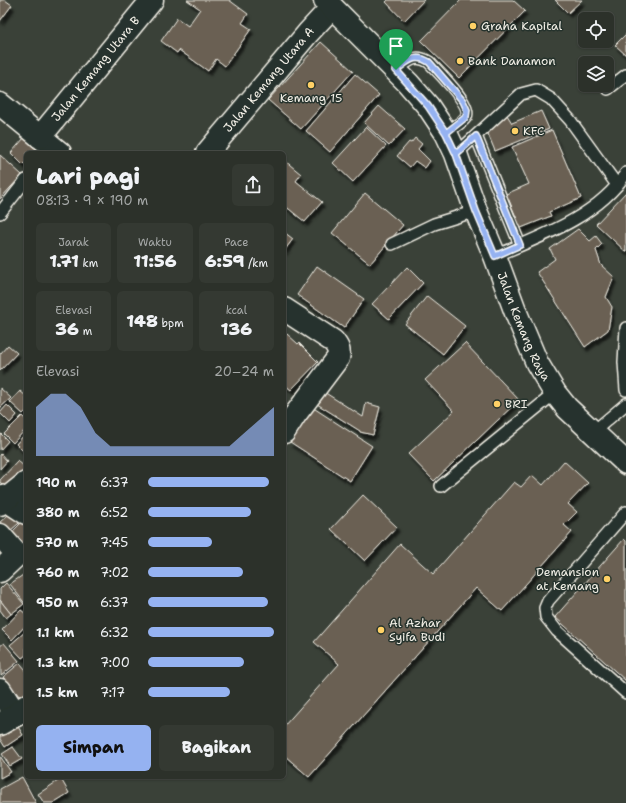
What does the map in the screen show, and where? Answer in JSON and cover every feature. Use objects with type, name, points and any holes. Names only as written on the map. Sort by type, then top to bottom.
[{"type":"street","name":"Jalan Kemang Utara B","points":[[50,148],[152,0]]},
{"type":"street","name":"Jalan Kemang Raya","points":[[328,4],[396,70],[428,106],[446,133],[456,154],[476,211],[536,363],[555,393],[567,408],[626,463]]},
{"type":"street","name":"Jalan Kemang Utara A","points":[[210,151],[308,33],[328,4]]},
{"type":"street","points":[[0,104],[50,148]]},
{"type":"street","points":[[286,310],[333,341],[338,346],[340,352],[338,358],[286,429]]},
{"type":"street","points":[[24,484],[2,499],[24,512]]},
{"type":"street","points":[[0,535],[14,551],[16,556],[0,571]]},
{"type":"street","points":[[0,690],[14,715]]},
{"type":"lane","points":[[396,70],[414,58],[422,58],[429,62],[463,101],[467,110],[466,117],[446,133]]},
{"type":"lane","points":[[614,84],[626,75]]},
{"type":"lane","points":[[456,154],[521,94],[536,90],[551,99],[570,120],[617,185]]},
{"type":"lane","points":[[476,136],[520,245]]},
{"type":"lane","points":[[495,256],[548,233],[582,215],[594,207],[617,185],[626,173]]},
{"type":"lane","points":[[0,214],[24,183]]},
{"type":"lane","points":[[392,244],[434,224],[476,211]]},
{"type":"lane","points":[[626,328],[624,362],[626,390]]},
{"type":"lane","points":[[441,486],[555,393]]},
{"type":"lane","points":[[593,432],[626,404]]},
{"type":"lane","points":[[626,512],[548,601],[544,608],[546,617],[557,631],[626,692]]},
{"type":"building","points":[[0,0],[5,0],[12,5],[0,21]]},
{"type":"building","points":[[187,0],[229,0],[248,14],[242,23],[251,29],[225,66],[216,59],[208,71],[179,50],[177,53],[161,41],[177,18],[188,26],[200,9]]},
{"type":"building","points":[[388,0],[424,0],[404,21],[386,2]]},
{"type":"building","name":"Graha Kapital","points":[[461,0],[513,0],[525,11],[459,78],[421,41]]},
{"type":"building","points":[[555,0],[582,0],[568,13]]},
{"type":"building","points":[[626,34],[626,55],[615,45]]},
{"type":"building","name":"Kemang 15","points":[[321,42],[353,71],[301,129],[268,100]]},
{"type":"building","points":[[355,74],[379,95],[330,152],[306,131]]},
{"type":"building","points":[[379,106],[405,129],[389,146],[364,123]]},
{"type":"building","name":"KFC","points":[[541,111],[549,129],[495,151],[486,129],[507,115],[512,123]]},
{"type":"building","points":[[366,127],[386,146],[353,182],[333,163]]},
{"type":"building","points":[[552,130],[581,198],[549,212],[551,216],[521,228],[506,194],[529,184],[512,147]]},
{"type":"building","points":[[24,138],[37,150],[24,151],[23,165],[11,153]]},
{"type":"building","points":[[415,138],[422,144],[418,149],[430,161],[425,168],[415,161],[410,167],[397,156],[409,142],[411,143]]},
{"type":"building","points":[[0,155],[22,175],[0,199]]},
{"type":"building","points":[[286,162],[301,174],[296,181],[322,202],[305,222],[286,207]]},
{"type":"building","points":[[626,192],[626,252],[596,224]]},
{"type":"building","points":[[365,193],[403,225],[370,264],[332,233]]},
{"type":"building","points":[[578,229],[590,241],[596,236],[602,244],[596,250],[601,265],[614,277],[606,297],[612,307],[608,330],[585,347],[537,272],[555,259],[550,249]]},
{"type":"building","points":[[286,234],[293,239],[286,248]]},
{"type":"building","points":[[317,266],[364,299],[344,328],[297,295]]},
{"type":"building","points":[[407,267],[423,283],[389,319],[372,304]]},
{"type":"building","points":[[427,296],[465,326],[443,354],[405,324]]},
{"type":"building","points":[[287,334],[298,344],[299,343],[318,362],[291,390],[286,386]]},
{"type":"building","points":[[465,343],[519,400],[434,481],[408,454],[454,411],[425,380]]},
{"type":"building","points":[[8,345],[17,353],[0,371],[0,354]]},
{"type":"building","points":[[0,388],[11,398],[0,408]]},
{"type":"building","points":[[20,391],[24,394],[24,413],[23,414],[10,402]]},
{"type":"building","points":[[324,392],[363,417],[366,403],[380,407],[373,435],[360,432],[317,404]]},
{"type":"building","points":[[7,405],[17,415],[10,423],[0,413]]},
{"type":"building","points":[[312,407],[372,446],[350,481],[290,442]]},
{"type":"building","points":[[22,416],[24,418],[24,431],[13,443],[4,434]]},
{"type":"building","points":[[0,433],[8,441],[0,450]]},
{"type":"building","points":[[24,435],[23,451],[16,444]]},
{"type":"building","points":[[1,454],[7,461],[0,469],[0,455]]},
{"type":"building","points":[[18,461],[24,466],[24,477],[10,492],[0,482],[0,480]]},
{"type":"building","name":"Al Azhar Syifa Budi","points":[[564,461],[588,483],[568,504],[577,512],[564,525],[572,532],[502,611],[476,588],[309,777],[286,757],[286,724],[339,664],[314,642],[400,544],[433,574],[514,482],[521,487],[532,475],[543,485]]},
{"type":"building","points":[[363,495],[397,527],[365,561],[331,529]]},
{"type":"building","points":[[16,508],[24,517],[24,519],[4,536],[0,532],[0,522]]},
{"type":"building","points":[[22,522],[24,524],[24,541],[17,548],[7,537]]},
{"type":"building","name":"Demansion at Kemang","points":[[624,539],[626,541],[626,681],[555,617]]},
{"type":"building","points":[[23,575],[24,602],[10,584]]},
{"type":"building","points":[[6,583],[24,604],[11,614],[0,600],[0,589]]},
{"type":"building","points":[[0,600],[11,614],[6,618],[0,610]]},
{"type":"building","points":[[21,610],[24,612],[24,627],[12,640],[2,630]]},
{"type":"building","points":[[24,633],[24,656],[22,658],[10,645]]},
{"type":"building","points":[[4,643],[19,661],[1,676],[0,646]]},
{"type":"building","points":[[20,663],[24,668],[24,694],[20,697],[3,677]]},
{"type":"building","points":[[14,720],[23,735],[5,747],[0,739],[0,729]]},
{"type":"building","points":[[13,747],[22,759],[10,766],[2,754]]},
{"type":"building","points":[[0,756],[11,772],[0,778]]},
{"type":"building","points":[[22,777],[36,803],[0,803],[0,789]]},
{"type":"building","points":[[61,779],[69,793],[53,803],[44,803],[38,794]]},
{"type":"place","name":"Graha Kapital","points":[[473,26]]},
{"type":"place","name":"Bank Danamon","points":[[460,61]]},
{"type":"place","name":"Kemang 15","points":[[311,85]]},
{"type":"place","name":"KFC","points":[[515,131]]},
{"type":"place","name":"BRI","points":[[497,404]]},
{"type":"place","name":"Demansion at Kemang","points":[[607,579]]},
{"type":"place","name":"Al Azhar Syifa Budi","points":[[381,630]]},
{"type":"route","points":[[396,70],[414,58],[422,58],[429,62],[463,101],[467,110],[466,117],[446,133],[456,154],[476,136],[520,245],[495,256],[476,211],[456,154],[446,133],[428,106],[396,70]]}]
